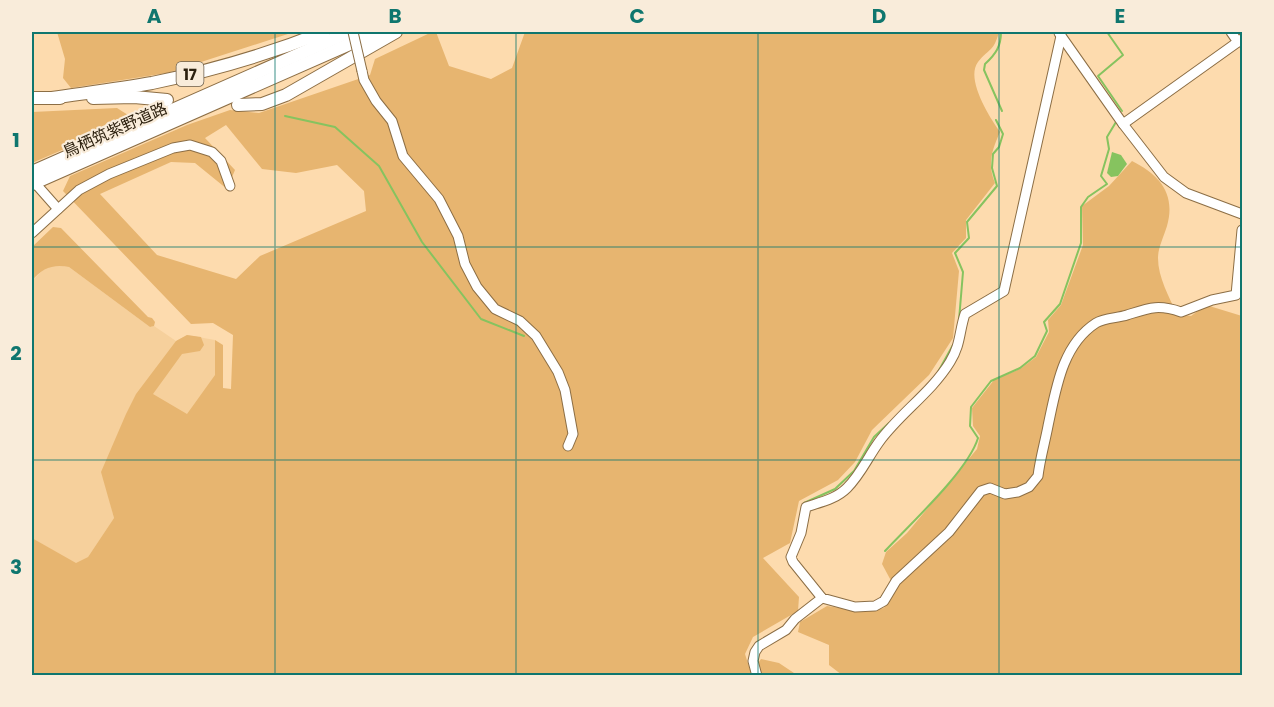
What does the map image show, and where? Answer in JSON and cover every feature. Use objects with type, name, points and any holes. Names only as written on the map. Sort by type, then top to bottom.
[{"type":"main road","name":"17","points":[[52,98],[151,83],[194,73],[324,32]]},
{"type":"main road","name":"鳥栖筑紫野道路","points":[[33,180],[352,32]]},
{"type":"main road","name":"鳥栖筑紫野道路","points":[[33,180],[377,32]]},
{"type":"main road","points":[[238,105],[262,104],[286,95],[396,32]]},
{"type":"main road","name":"17","points":[[32,98],[134,97],[166,100]]},
{"type":"street","points":[[352,32],[364,80],[392,122],[404,156],[439,199],[458,236],[465,264],[477,287],[495,309],[520,321],[536,336],[558,372],[565,390],[573,434],[568,446]]},
{"type":"street","points":[[1123,124],[1240,41],[1231,32]]},
{"type":"street","points":[[1059,34],[1164,177],[1186,193],[1242,214]]},
{"type":"street","points":[[1059,34],[1004,291],[965,314],[961,340],[951,362],[928,391],[879,441],[859,475],[836,496],[806,507],[801,533],[791,557],[822,598],[855,607],[875,606],[884,601],[896,581],[949,532],[981,491],[990,488],[1005,494],[1029,487],[1038,476],[1063,365],[1084,332],[1099,321],[1111,320],[1152,306],[1168,307],[1181,312],[1212,300],[1236,295],[1242,230]]},
{"type":"street","points":[[32,233],[79,190],[109,174],[172,148],[190,146],[212,152],[221,161],[230,186]]},
{"type":"street","points":[[33,180],[58,208]]},
{"type":"street","points":[[757,675],[753,661],[759,646],[786,630],[795,619],[822,598]]},
{"type":"shaded area","points":[[57,32],[294,32],[167,73],[71,88],[63,78],[65,59]]},
{"type":"shaded area","points":[[436,32],[449,66],[491,79],[512,68],[525,32],[999,32],[993,47],[978,62],[975,69],[980,98],[1000,132],[991,157],[991,170],[995,183],[966,220],[966,238],[952,253],[959,271],[953,338],[929,375],[872,430],[855,462],[838,480],[799,501],[790,543],[763,558],[799,597],[798,611],[753,637],[745,654],[751,673],[761,659],[779,663],[797,675],[32,676],[32,538],[76,563],[88,557],[114,518],[101,472],[136,394],[176,341],[187,335],[201,337],[204,345],[200,351],[182,354],[153,394],[187,414],[215,375],[215,340],[223,345],[223,388],[231,389],[233,335],[213,323],[191,324],[63,191],[70,176],[187,125],[230,110],[259,113],[370,75],[375,59]],"holes":[[[226,125],[262,169],[296,173],[337,165],[364,191],[366,211],[260,256],[236,279],[157,255],[100,194],[171,162],[195,163],[227,189],[235,170],[205,138]]]},
{"type":"shaded area","points":[[117,108],[128,115],[120,125],[32,163],[32,112]]},
{"type":"shaded area","points":[[1112,152],[1121,155],[1127,164],[1118,176],[1111,177],[1107,173]]},
{"type":"shaded area","points":[[1132,161],[1158,179],[1167,195],[1169,215],[1159,250],[1158,265],[1164,287],[1177,314],[1191,316],[1206,305],[1242,316],[1242,675],[842,675],[829,665],[829,645],[798,632],[800,622],[827,606],[866,612],[884,608],[896,590],[882,564],[886,552],[907,533],[977,449],[980,436],[973,426],[972,408],[994,380],[1020,369],[1036,357],[1049,332],[1048,320],[1061,305],[1083,245],[1082,206],[1109,186]]},
{"type":"shaded area","points":[[53,227],[61,228],[148,317],[152,318],[155,322],[154,326],[150,327],[69,267],[48,268],[32,281],[32,247]]},
{"type":"shaded area","points":[[57,265],[69,267],[150,327],[154,326],[176,341],[187,335],[215,340],[215,387],[189,421],[102,472],[114,518],[88,557],[76,564],[32,538],[32,281],[45,268]]},
{"type":"waterway","points":[[1001,32],[997,50],[985,64],[984,70],[1002,111]]},
{"type":"waterway","points":[[1107,32],[1123,55],[1098,76],[1122,111]]},
{"type":"waterway","points":[[285,116],[335,127],[379,166],[422,242],[481,319],[524,336]]},
{"type":"waterway","points":[[959,320],[963,272],[955,253],[969,238],[967,222],[997,186],[992,168],[993,154],[999,147],[1003,134],[996,120]]},
{"type":"waterway","points":[[885,551],[951,481],[972,451],[978,438],[970,426],[971,407],[991,381],[1020,368],[1035,356],[1047,331],[1044,322],[1060,304],[1081,243],[1081,207],[1088,197],[1107,184],[1101,176],[1109,149],[1107,137],[1116,122]]},
{"type":"waterway","points":[[938,372],[953,345]]},
{"type":"waterway","points":[[804,503],[835,489],[854,471],[874,437],[889,423]]}]
